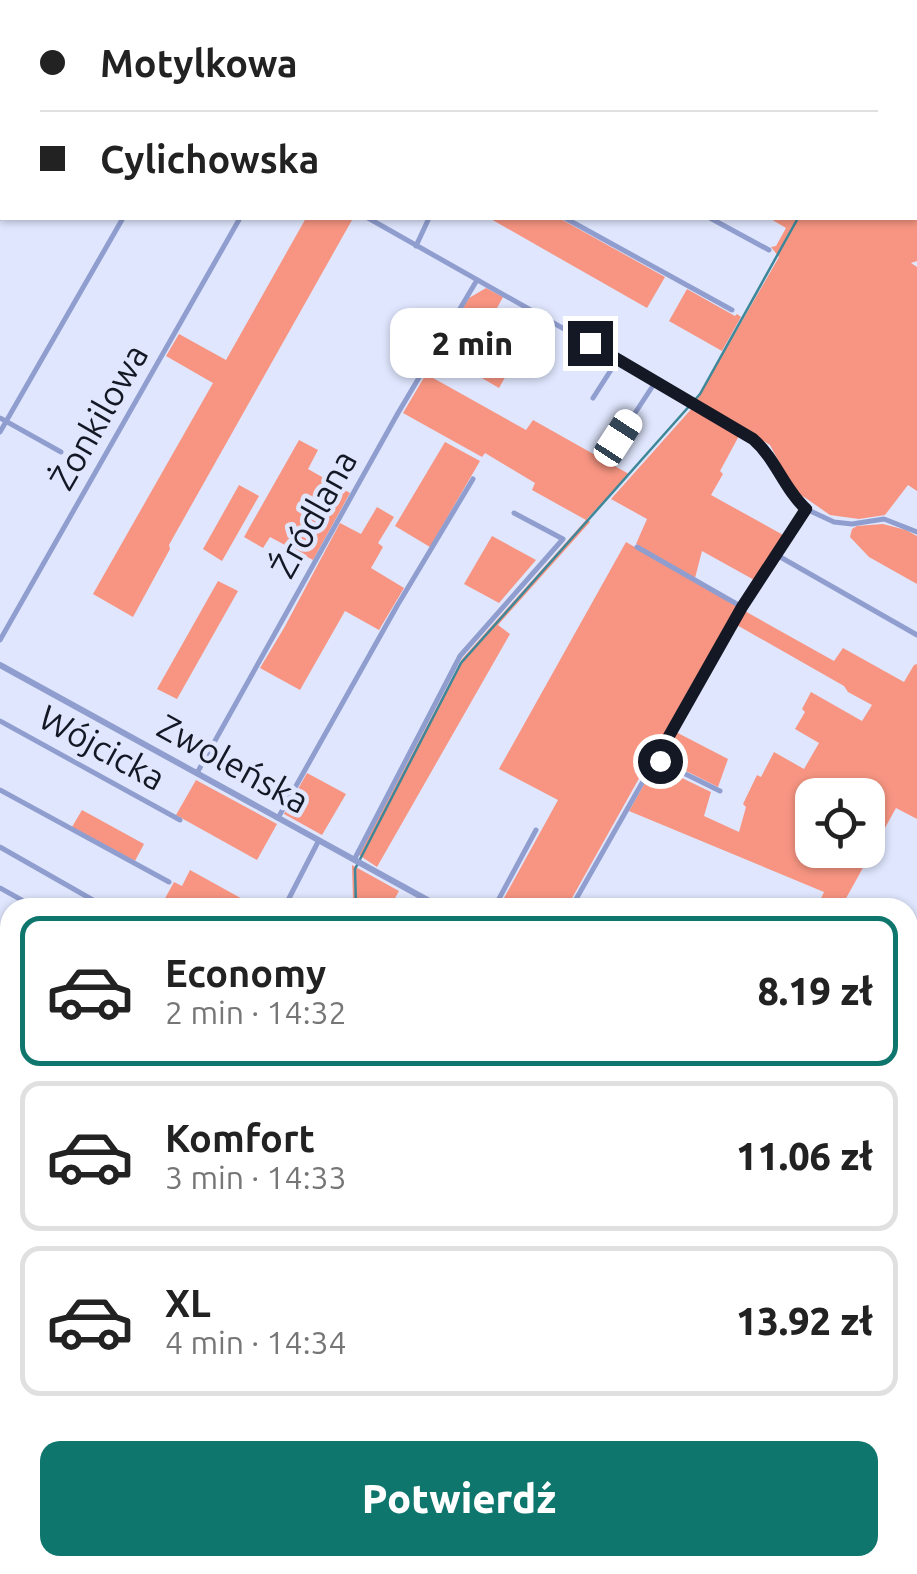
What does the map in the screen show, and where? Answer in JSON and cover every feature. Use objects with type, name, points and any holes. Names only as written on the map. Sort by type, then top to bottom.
[{"type":"street","points":[[0,432],[3,419],[122,220]]},
{"type":"street","name":"Żonkilowa","points":[[0,640],[239,220]]},
{"type":"street","points":[[371,220],[694,403],[761,446],[806,509],[834,522],[852,524],[884,519],[915,529]]},
{"type":"street","points":[[416,246],[428,220]]},
{"type":"street","points":[[569,220],[732,310]]},
{"type":"street","points":[[714,220],[768,250]]},
{"type":"street","name":"Źródlana","points":[[197,773],[398,413],[477,280]]},
{"type":"street","points":[[592,398],[618,359]]},
{"type":"street","points":[[618,438],[656,381]]},
{"type":"street","points":[[3,419],[61,452]]},
{"type":"street","points":[[278,818],[473,479]]},
{"type":"street","points":[[577,898],[742,607],[806,509]]},
{"type":"street","points":[[358,861],[460,656],[563,539],[514,513]]},
{"type":"street","points":[[637,547],[742,607]]},
{"type":"street","points":[[776,554],[917,635]]},
{"type":"street","name":"Zwoleńska","points":[[0,665],[424,898]]},
{"type":"street","name":"Wójcicka","points":[[0,720],[180,820]]},
{"type":"street","points":[[656,759],[720,791]]},
{"type":"street","points":[[0,790],[169,882]]},
{"type":"street","points":[[499,898],[536,830]]},
{"type":"street","points":[[289,898],[319,840]]},
{"type":"street","points":[[0,848],[89,898]]},
{"type":"shaded area","points":[[305,220],[352,220],[169,545],[133,617],[93,594],[213,383],[166,356],[179,334],[226,360]]},
{"type":"shaded area","points":[[493,220],[563,220],[665,277],[647,308]]},
{"type":"shaded area","points":[[772,220],[917,220],[917,261],[911,263],[917,267],[917,491],[908,485],[885,515],[859,519],[830,515],[794,490],[770,445],[696,401],[779,257],[771,247],[776,246],[786,228]]},
{"type":"shaded area","points":[[486,288],[503,297],[481,338],[516,358],[499,388],[437,352],[469,298]]},
{"type":"shaded area","points":[[687,289],[741,317],[722,351],[669,321]]},
{"type":"shaded area","points":[[426,374],[526,430],[533,420],[629,474],[498,625],[510,634],[377,867],[359,855],[462,659],[586,520],[532,490],[535,483],[485,453],[482,457],[403,413]]},
{"type":"shaded area","points":[[694,406],[740,434],[711,495],[785,536],[756,581],[702,551],[695,578],[636,544],[647,519],[611,499]]},
{"type":"shaded area","points":[[299,440],[318,450],[308,469],[350,493],[313,560],[270,537],[263,548],[244,537]]},
{"type":"shaded area","points":[[445,442],[480,461],[430,547],[395,526]]},
{"type":"shaded area","points":[[239,485],[259,496],[222,561],[203,549]]},
{"type":"shaded area","points":[[377,507],[394,517],[378,543],[383,547],[371,568],[404,588],[379,630],[345,611],[300,690],[260,668],[340,523],[361,534]]},
{"type":"shaded area","points":[[883,524],[917,536],[917,584],[869,557],[850,537],[857,526]]},
{"type":"shaded area","points":[[492,536],[536,560],[499,603],[464,584]]},
{"type":"shaded area","points":[[626,542],[739,607],[572,898],[504,898],[558,800],[499,769]]},
{"type":"shaded area","points":[[218,581],[238,591],[177,699],[157,689]]},
{"type":"shaded area","points":[[743,610],[834,661],[843,648],[904,682],[917,664],[917,819],[896,808],[885,828],[885,778],[795,778],[795,868],[863,868],[846,898],[821,898],[824,892],[629,811],[655,765],[711,792],[704,816],[739,832],[746,807],[743,804],[774,752],[804,769],[819,743],[795,729],[811,692],[862,721],[872,705],[844,686],[735,624]]},
{"type":"shaded area","points":[[674,731],[728,759],[718,787],[660,758]]},
{"type":"shaded area","points":[[307,773],[346,794],[322,835],[284,814]]},
{"type":"shaded area","points":[[196,780],[277,824],[257,860],[176,815]]},
{"type":"shaded area","points":[[82,810],[144,844],[135,861],[72,827]]},
{"type":"shaded area","points":[[352,865],[399,891],[395,898],[353,898]]},
{"type":"shaded area","points":[[190,870],[241,898],[165,898],[174,882],[182,886]]},
{"type":"waterway","points":[[356,898],[355,869],[461,663],[700,394],[797,220]]},
{"type":"route","points":[[590,343],[753,439],[806,509],[742,607],[656,759],[660,761]]}]
